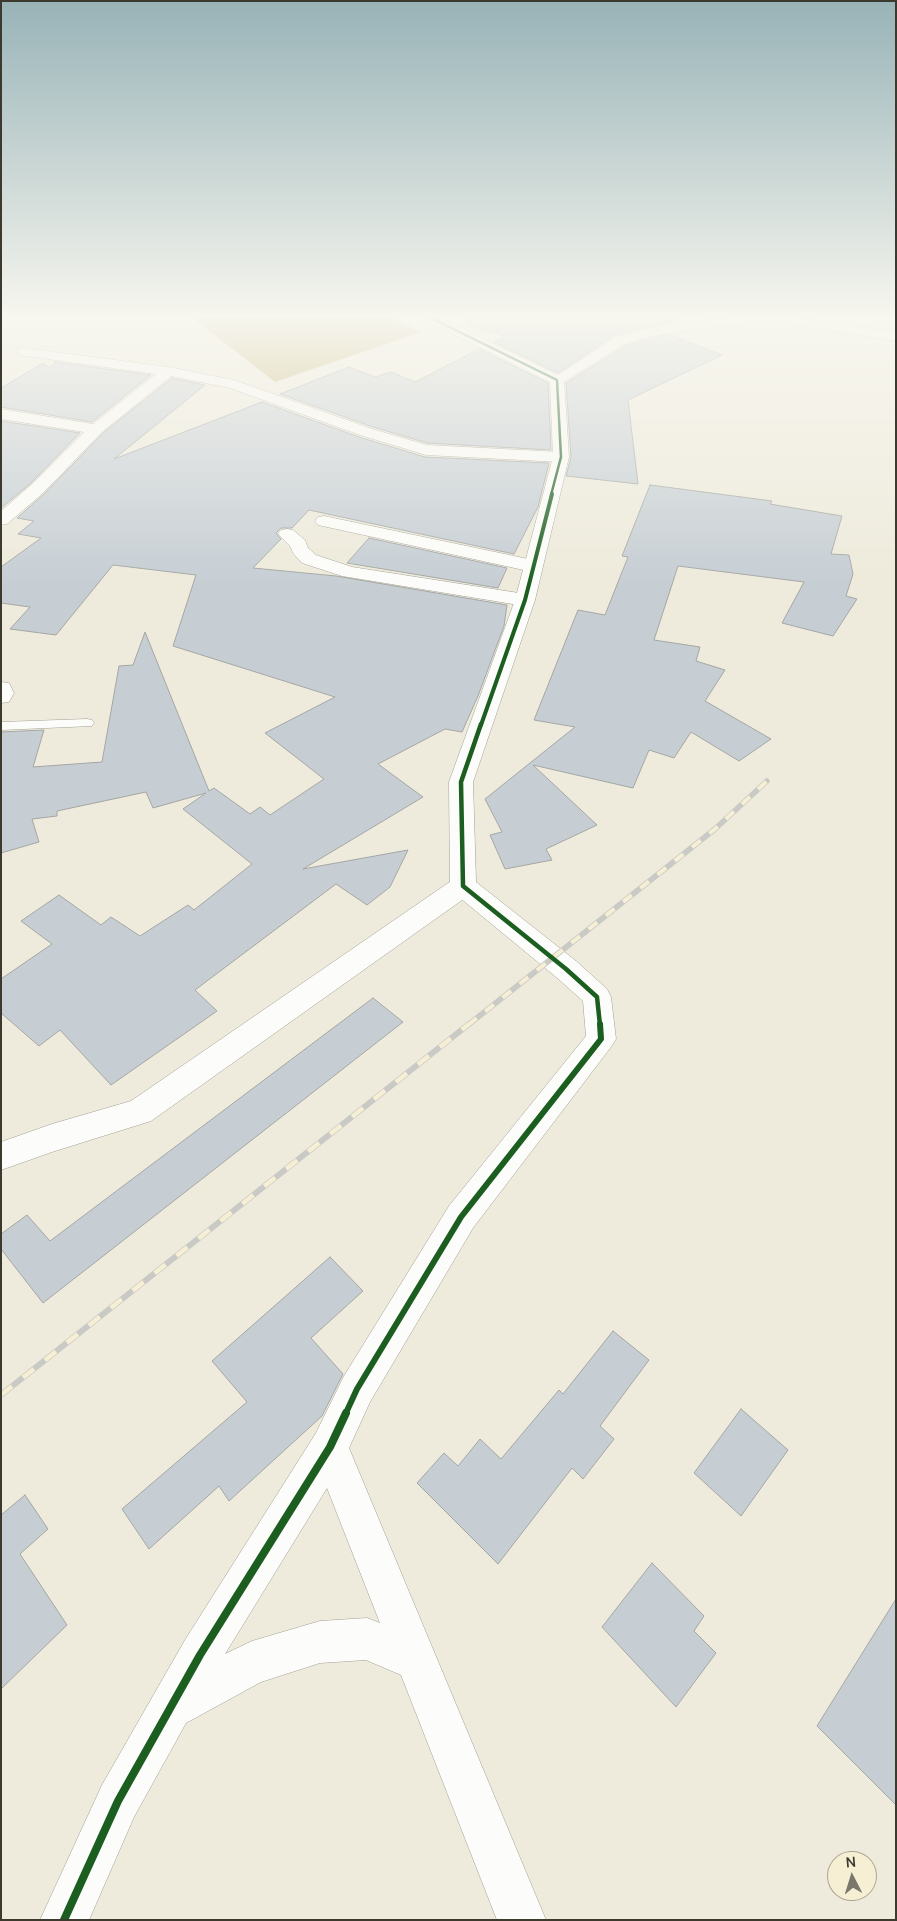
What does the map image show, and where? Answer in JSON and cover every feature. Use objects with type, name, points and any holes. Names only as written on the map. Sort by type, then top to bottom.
[{"type":"street","points":[[1,520],[37,489],[96,429],[124,407]]},
{"type":"street","points":[[296,407],[366,432],[426,450],[561,457]]},
{"type":"street","points":[[463,886],[461,782],[524,600],[533,566],[561,457],[558,407]]},
{"type":"street","points":[[1,414],[96,429]]},
{"type":"street","points":[[324,520],[533,566]]},
{"type":"street","points":[[287,534],[299,544],[299,549],[309,560],[349,572],[524,600]]},
{"type":"street","points":[[1,688],[3,693],[1,697]]},
{"type":"street","points":[[1,1156],[52,1138],[140,1112],[463,886]]},
{"type":"street","points":[[64,1920],[118,1801],[170,1708],[330,1448],[357,1389],[460,1218],[601,1039],[597,997],[566,969],[463,886]]},
{"type":"street","points":[[330,1448],[522,1920]]},
{"type":"street","points":[[170,1708],[252,1663],[320,1642],[367,1639],[416,1660]]},
{"type":"lane","points":[[1,726],[86,723]]},
{"type":"building","points":[[1,407],[111,407],[92,422]]},
{"type":"building","points":[[136,407],[178,407],[114,459],[250,407],[275,407],[359,437],[425,457],[549,463],[538,507],[514,554],[309,510],[292,528],[281,528],[276,533],[281,539],[253,568],[336,576],[507,605],[504,626],[478,696],[462,732],[445,729],[378,764],[423,797],[303,869],[408,850],[390,887],[367,905],[336,884],[195,990],[217,1011],[111,1085],[60,1030],[39,1046],[1,1013],[1,979],[52,944],[21,921],[59,895],[101,925],[111,917],[140,936],[188,905],[194,910],[252,864],[183,809],[206,793],[153,808],[146,792],[57,811],[57,816],[32,819],[39,842],[1,853],[1,732],[44,730],[33,767],[102,762],[119,666],[133,665],[145,632],[209,791],[214,788],[250,814],[260,807],[270,815],[324,779],[265,733],[335,697],[173,646],[196,575],[113,565],[56,635],[10,629],[30,607],[1,603],[1,567],[41,538],[18,534],[34,521],[17,518],[44,494],[103,433]]},
{"type":"building","points":[[316,407],[549,407],[551,450],[427,443],[373,427]]},
{"type":"building","points":[[568,407],[629,407],[638,484],[566,476],[571,457]]},
{"type":"building","points":[[1,421],[80,433],[30,484],[1,508]]},
{"type":"building","points":[[650,485],[772,501],[770,504],[842,516],[831,554],[849,555],[853,574],[846,596],[857,599],[833,636],[782,623],[804,582],[678,566],[654,640],[700,647],[696,661],[725,670],[705,701],[771,739],[739,761],[691,732],[674,758],[649,750],[633,788],[533,765],[597,825],[546,849],[552,860],[505,869],[490,835],[502,832],[485,799],[575,727],[534,720],[578,610],[605,615],[628,557],[622,556]]},
{"type":"building","points":[[369,538],[507,568],[498,588],[347,563]]},
{"type":"building","points":[[373,998],[403,1022],[43,1303],[1,1249],[1,1234],[27,1215],[50,1241]]},
{"type":"building","points":[[330,1257],[363,1291],[311,1338],[343,1374],[322,1416],[229,1501],[219,1486],[149,1549],[122,1509],[247,1402],[212,1361]]},
{"type":"building","points":[[613,1331],[649,1360],[600,1426],[614,1439],[583,1479],[572,1468],[498,1564],[417,1483],[444,1453],[458,1466],[480,1439],[501,1459],[559,1390],[563,1394]]},
{"type":"building","points":[[741,1409],[788,1450],[741,1516],[694,1473]]},
{"type":"building","points":[[25,1495],[48,1529],[20,1554],[67,1625],[1,1689],[1,1515]]},
{"type":"building","points":[[652,1563],[704,1616],[694,1631],[716,1653],[676,1707],[602,1627]]},
{"type":"building","points":[[896,1599],[896,1805],[817,1726]]},
{"type":"railway","points":[[468,1025],[715,829],[767,781]]},
{"type":"railway","points":[[1,1395],[469,1024]]},
{"type":"cycle path","points":[[64,1920],[118,1801],[200,1655],[330,1447],[357,1389],[461,1217],[601,1039],[597,997],[566,969],[463,886],[461,782],[525,600],[561,457],[558,407]]}]
